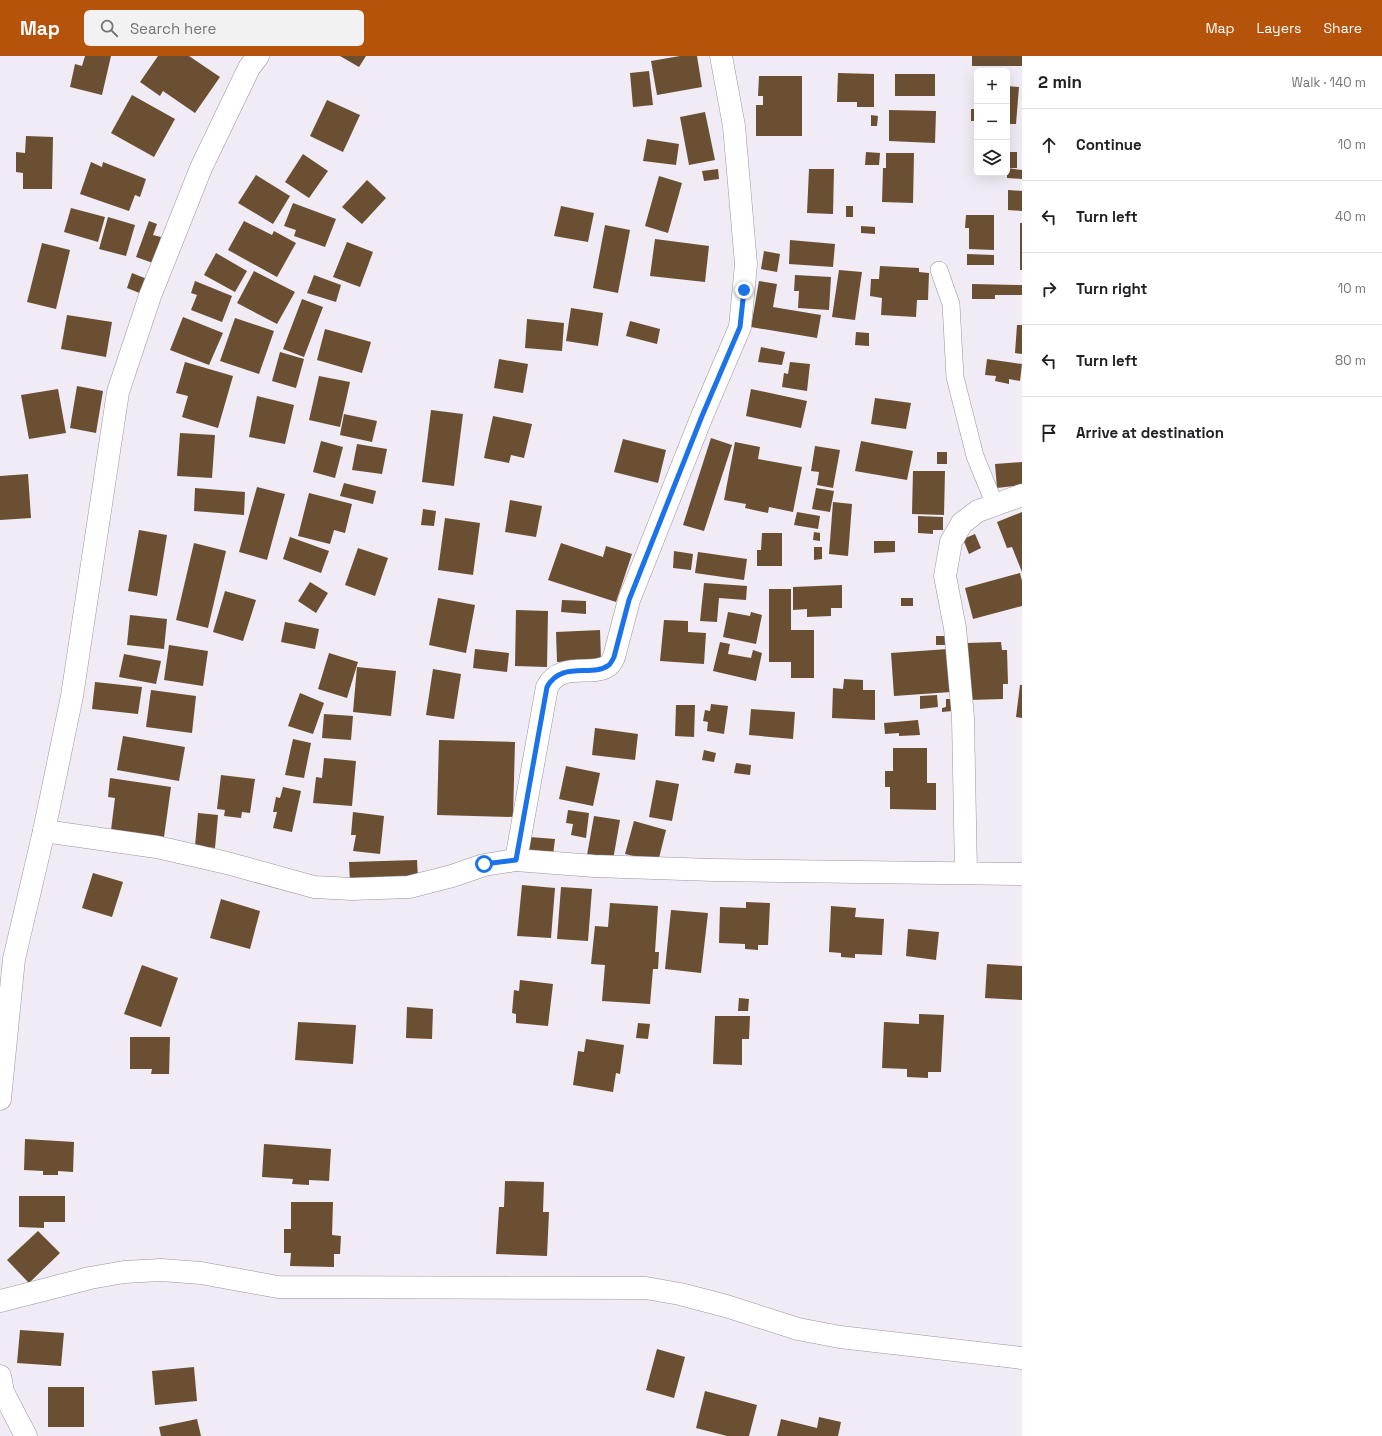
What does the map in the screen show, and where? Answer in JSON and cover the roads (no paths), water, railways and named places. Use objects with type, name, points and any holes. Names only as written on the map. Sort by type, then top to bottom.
[{"type":"street","points":[[0,1099],[14,959],[44,831],[72,696],[118,392],[150,296],[201,168],[249,68],[258,56]]},
{"type":"street","points":[[516,860],[547,687],[551,680],[557,675],[564,672],[600,668],[609,665],[614,657],[629,600],[702,416],[740,327],[746,264],[734,126],[721,56]]},
{"type":"street","points":[[966,873],[963,718],[955,628],[945,576],[951,542],[962,523],[978,510],[1022,495]]},
{"type":"street","points":[[44,831],[157,847],[227,863],[314,887],[352,889],[409,887],[452,876],[484,864],[516,860],[594,866],[714,870],[1022,874]]},
{"type":"street","points":[[0,1301],[90,1278],[124,1272],[161,1270],[201,1273],[278,1287],[646,1288],[680,1294],[726,1306],[798,1329],[840,1337],[1022,1358]]},
{"type":"street","points":[[1,1386],[26,1436]]},
{"type":"lane","points":[[940,270],[950,304],[955,377],[975,456],[995,505]]}]
